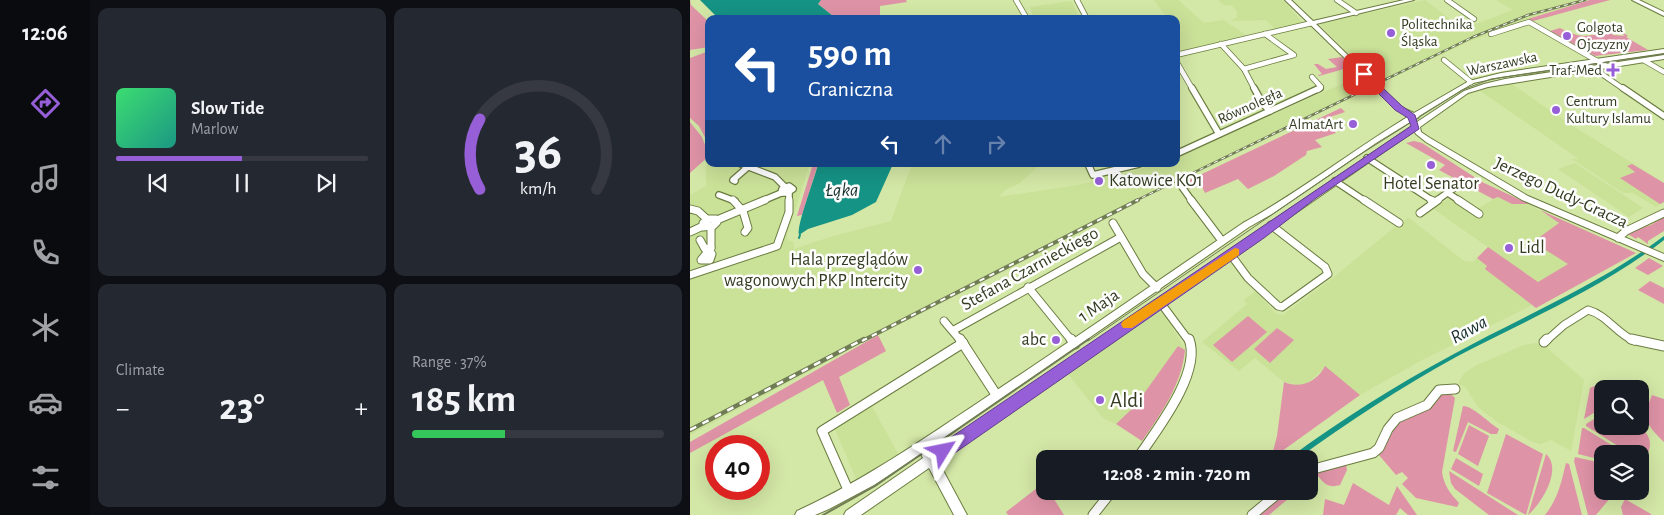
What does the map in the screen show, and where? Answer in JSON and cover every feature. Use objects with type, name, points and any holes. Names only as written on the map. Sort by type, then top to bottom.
[{"type":"street","points":[[1016,0],[1025,15]]},
{"type":"street","points":[[1077,0],[1085,15]]},
{"type":"street","points":[[1289,0],[1398,108],[1412,117],[1426,119]]},
{"type":"street","points":[[1337,0],[1356,13]]},
{"type":"street","points":[[1180,54],[1411,0]]},
{"type":"street","points":[[1447,0],[1474,19]]},
{"type":"street","points":[[1635,0],[1664,14]]},
{"type":"street","points":[[1491,34],[1529,22],[1606,66]]},
{"type":"street","points":[[1244,69],[1294,56],[1265,34]]},
{"type":"street","points":[[1221,44],[1244,69],[1262,101],[1270,111]]},
{"type":"street","name":"Warszawska","points":[[1412,117],[1471,82],[1501,75],[1664,52]]},
{"type":"street","name":"Warszawska","points":[[1416,127],[1466,92],[1480,87],[1664,57]]},
{"type":"street","points":[[1444,60],[1471,82]]},
{"type":"street","points":[[1593,68],[1595,61]]},
{"type":"street","points":[[1645,61],[1664,72]]},
{"type":"street","points":[[1581,64],[1593,68],[1664,116]]},
{"type":"street","points":[[1180,68],[1219,134]]},
{"type":"street","name":"Równoległa","points":[[1180,152],[1318,90],[1321,87],[1312,77]]},
{"type":"street","points":[[1399,125],[1416,127],[1412,117]]},
{"type":"street","name":"1 Maja","points":[[801,515],[849,492],[923,446],[1157,288],[1222,241],[1412,117]]},
{"type":"street","name":"1 Maja","points":[[850,515],[1231,255],[1367,158],[1416,127]]},
{"type":"street","name":"Jerzego Dudy-Gracza","points":[[1416,127],[1418,133],[1428,140],[1518,194],[1663,257]]},
{"type":"street","name":"Jerzego Dudy-Gracza","points":[[1416,127],[1448,151]]},
{"type":"street","points":[[1395,141],[1411,137],[1428,140]]},
{"type":"street","points":[[1367,158],[1435,202]]},
{"type":"street","points":[[734,177],[748,167]]},
{"type":"street","points":[[690,275],[778,246],[789,212],[785,191],[775,177],[751,167]]},
{"type":"street","points":[[1089,167],[1093,175],[1126,167]]},
{"type":"street","points":[[1335,180],[1398,223]]},
{"type":"street","points":[[1420,213],[1461,183]]},
{"type":"street","points":[[1182,187],[1222,241]]},
{"type":"street","points":[[690,232],[762,199],[785,191]]},
{"type":"street","points":[[1448,193],[1479,214]]},
{"type":"street","points":[[719,194],[724,195],[743,209],[748,228],[745,232]]},
{"type":"street","points":[[690,210],[698,211],[710,223],[709,254],[711,268]]},
{"type":"street","points":[[1618,238],[1625,230],[1648,223],[1664,213]]},
{"type":"street","points":[[1113,223],[1143,274],[1157,288]]},
{"type":"street","points":[[1231,255],[1254,284],[1272,302],[1282,307],[1328,274],[1328,271],[1271,225]]},
{"type":"street","name":"Stefana Czarnieckiego","points":[[954,330],[1028,287],[1121,237]]},
{"type":"street","points":[[700,240],[709,254]]},
{"type":"street","points":[[1028,287],[1075,344]]},
{"type":"street","points":[[1143,450],[1166,417],[1182,387],[1193,352],[1189,340],[1160,302]]},
{"type":"street","points":[[1544,342],[1564,325],[1588,310],[1604,318],[1628,338],[1638,342],[1664,346]]},
{"type":"street","points":[[944,321],[954,330],[997,396]]},
{"type":"street","points":[[849,492],[822,431],[963,343]]},
{"type":"street","points":[[1318,468],[1373,453],[1379,448],[1388,430],[1397,418],[1427,404],[1439,390],[1455,388]]},
{"type":"street","points":[[923,446],[961,515]]},
{"type":"street","points":[[1093,515],[1105,500]]},
{"type":"street","points":[[1252,515],[1270,500]]},
{"type":"shaded area","points":[[690,0],[691,5],[705,18],[705,48],[690,50]]},
{"type":"shaded area","points":[[821,0],[906,0],[907,2],[880,6],[880,15],[832,15],[818,4]]},
{"type":"shaded area","points":[[1154,0],[1178,0],[1204,23],[1223,20],[1246,35],[1180,51],[1180,15],[1165,15]]},
{"type":"shaded area","points":[[1218,0],[1283,0],[1303,23],[1275,29],[1266,20],[1231,21],[1237,17],[1237,11],[1231,5],[1225,6]]},
{"type":"shaded area","points":[[1425,0],[1463,29],[1513,10],[1496,0],[1590,0],[1539,15],[1468,42],[1149,193],[1097,224],[847,351],[690,435],[690,195],[706,186],[706,167],[809,167],[787,235],[788,240],[793,242],[794,249],[830,237],[891,221],[911,167],[1038,167],[1020,183],[1005,190],[999,197],[1078,185],[1091,182],[1090,178],[1118,171],[1121,175],[1146,167],[1180,167],[1180,155],[1367,73],[1320,24]]},
{"type":"shaded area","points":[[1590,0],[1610,0],[1533,21],[1528,19]]},
{"type":"shaded area","points":[[1071,1],[1078,15],[1033,15],[1030,7]]},
{"type":"shaded area","points":[[1619,23],[1622,24],[1615,27],[1628,36],[1626,37],[1648,50],[1595,56],[1550,31],[1560,28],[1580,36],[1585,36],[1609,31],[1613,35],[1625,36],[1611,26]]},
{"type":"shaded area","points":[[705,52],[705,137],[699,126],[690,118],[690,58]]},
{"type":"shaded area","points":[[1342,57],[1351,67],[1318,75],[1322,74],[1314,64],[1318,64],[1326,69],[1337,67],[1328,59]]},
{"type":"shaded area","points":[[1512,84],[1565,121],[1664,183],[1664,202],[1656,207],[1633,193],[1623,193],[1572,159],[1579,159],[1479,90]]},
{"type":"shaded area","points":[[1341,108],[1345,112],[1324,119],[1336,133],[1315,140],[1322,147],[1307,151],[1306,155],[1274,176],[1248,189],[1238,179],[1205,193],[1201,185],[1189,189],[1183,183]]},
{"type":"shaded area","points":[[690,122],[702,137],[705,145],[705,160],[690,173]]},
{"type":"shaded area","points":[[1414,141],[1422,143],[1482,182],[1529,204],[1512,204],[1498,197],[1493,199],[1439,170],[1445,165],[1406,143]]},
{"type":"shaded area","points":[[1575,163],[1643,208],[1629,217],[1558,169]]},
{"type":"shaded area","points":[[1632,164],[1664,183],[1664,202],[1660,204],[1620,178],[1635,172],[1627,166]]},
{"type":"shaded area","points":[[812,167],[817,167],[802,215],[797,216]]},
{"type":"shaded area","points":[[1498,197],[1512,204],[1529,204],[1559,223],[1534,242],[1568,264],[1538,282],[1432,208],[1450,198],[1475,210]]},
{"type":"shaded area","points":[[1540,210],[1636,253],[1536,308],[1485,269],[1487,266],[1477,258],[1488,247],[1538,282],[1568,264],[1533,242],[1559,223]]},
{"type":"shaded area","points":[[1664,217],[1664,231],[1648,241],[1648,244],[1638,237],[1636,239],[1626,233],[1651,225]]},
{"type":"shaded area","points":[[1409,218],[1464,261],[1473,262],[1477,258],[1488,266],[1486,269],[1532,305],[1422,360],[1360,395],[1325,367],[1309,382],[1301,386],[1284,382],[1255,358],[1239,371],[1202,342],[1247,304],[1244,300],[1256,291],[1276,314],[1283,315],[1329,281],[1401,222]]},
{"type":"shaded area","points":[[1649,258],[1663,266],[1648,275],[1635,268]]},
{"type":"shaded area","points":[[1650,281],[1664,288],[1664,304],[1638,290]]},
{"type":"shaded area","points":[[1160,311],[1167,318],[1185,350],[1178,346],[1135,406],[1116,424],[1103,418],[1065,370],[1149,313]]},
{"type":"shaded area","points":[[1248,316],[1267,332],[1232,362],[1213,345]]},
{"type":"shaded area","points":[[1277,328],[1294,340],[1270,363],[1254,349]]},
{"type":"shaded area","points":[[878,335],[886,351],[839,377],[850,405],[837,413],[823,380],[723,435],[705,435],[705,445],[690,453],[690,442]]},
{"type":"shaded area","points":[[1536,343],[1546,347],[1584,380],[1571,451],[1551,440],[1541,444],[1535,443],[1497,422],[1478,407],[1466,388],[1458,383],[1464,373],[1477,365],[1524,345]]},
{"type":"shaded area","points":[[1178,346],[1185,350],[1180,375],[1170,398],[1142,441],[1116,424],[1135,406]]},
{"type":"shaded area","points":[[1325,366],[1360,395],[1284,450],[1273,450],[1284,382],[1296,385],[1308,383],[1322,372]]},
{"type":"shaded area","points":[[1594,386],[1594,413],[1584,419],[1590,388]]},
{"type":"shaded area","points":[[1449,392],[1455,398],[1442,472],[1448,489],[1459,503],[1457,507],[1416,498],[1402,484],[1408,478],[1402,472],[1396,475],[1379,455],[1399,421],[1432,406],[1440,394]]},
{"type":"shaded area","points":[[1652,395],[1664,399],[1664,442],[1653,431],[1649,424],[1649,403]]},
{"type":"shaded area","points":[[872,406],[899,456],[857,481],[835,429]]},
{"type":"shaded area","points":[[1463,406],[1476,412],[1499,429],[1497,434],[1491,434],[1468,422],[1456,452],[1453,451]]},
{"type":"shaded area","points":[[1594,419],[1594,431],[1586,426],[1586,424]]},
{"type":"shaded area","points":[[1469,425],[1489,436],[1478,466],[1458,454]]},
{"type":"shaded area","points":[[1582,428],[1611,445],[1594,445],[1594,458],[1578,454]]},
{"type":"shaded area","points":[[1506,434],[1543,454],[1526,515],[1487,493]]},
{"type":"shaded area","points":[[1600,435],[1647,435],[1650,448],[1649,450],[1649,445],[1617,445]]},
{"type":"shaded area","points":[[1546,454],[1551,460],[1551,477],[1544,495],[1528,515]]},
{"type":"shaded area","points":[[1575,457],[1594,461],[1594,500],[1608,500],[1596,515],[1588,515],[1574,461]]},
{"type":"shaded area","points":[[1456,458],[1483,474],[1479,486],[1451,469]]},
{"type":"shaded area","points":[[1566,463],[1569,464],[1582,515],[1545,515],[1556,497]]},
{"type":"shaded area","points":[[1346,464],[1347,470],[1340,485],[1335,486],[1323,482],[1318,476],[1318,471]]},
{"type":"shaded area","points":[[1449,471],[1518,515],[1489,515],[1455,489],[1451,483]]},
{"type":"shaded area","points":[[1353,483],[1389,505],[1397,486],[1417,515],[1408,515],[1400,508],[1396,515],[1323,515],[1325,499],[1344,505]]},
{"type":"shaded area","points":[[1036,489],[1036,500],[1055,500],[1064,515],[1008,515],[1006,512]]},
{"type":"shaded area","points":[[1277,500],[1287,500],[1269,515],[1259,515]]},
{"type":"shaded area","points":[[1624,500],[1627,500],[1651,515],[1623,515],[1621,507]]},
{"type":"water","points":[[700,0],[821,0],[818,4],[832,15],[715,15]]},
{"type":"water","name":"Łąka","points":[[817,167],[892,167],[876,202],[852,215],[808,229],[799,235],[803,212]]},
{"type":"water","points":[[1664,236],[1664,240],[1615,274],[1563,303],[1435,368],[1375,405],[1310,450],[1301,450],[1348,417],[1410,379],[1587,285],[1639,254]]},
{"type":"tram line","points":[[1088,341],[1353,159],[1462,90],[1491,79],[1664,54]]},
{"type":"tram line","points":[[823,515],[875,486],[1089,339]]},
{"type":"railway","points":[[1135,201],[1473,37],[1528,15],[1585,0]]},
{"type":"railway","points":[[862,341],[1138,200]]},
{"type":"railway","points":[[690,430],[864,339]]},
{"type":"slow traffic","points":[[1127,324],[1235,252]]},
{"type":"place","name":"Politechnika Śląska","points":[[1391,33]]},
{"type":"place","name":"Golgota Ojczyzny","points":[[1567,36]]},
{"type":"place","name":"Traf-Med","points":[[1613,70]]},
{"type":"place","name":"Centrum Kultury Islamu","points":[[1556,110]]},
{"type":"place","name":"AlmatArt","points":[[1353,124]]},
{"type":"place","name":"Hotel Senator","points":[[1431,165]]},
{"type":"place","name":"Katowice KO1","points":[[1099,181]]},
{"type":"place","name":"Lidl","points":[[1509,248]]},
{"type":"place","name":"Hala przeglądów wagonowych PKP Intercity","points":[[918,270]]},
{"type":"place","name":"abc","points":[[1056,340]]},
{"type":"place","name":"Aldi","points":[[1100,400]]},
{"type":"route","points":[[943,451],[1260,235],[1271,225],[1367,158],[1416,127],[1414,119],[1398,108],[1364,74]]},
{"type":"water label","name":"Rawa","points":[[1469,330]]}]
